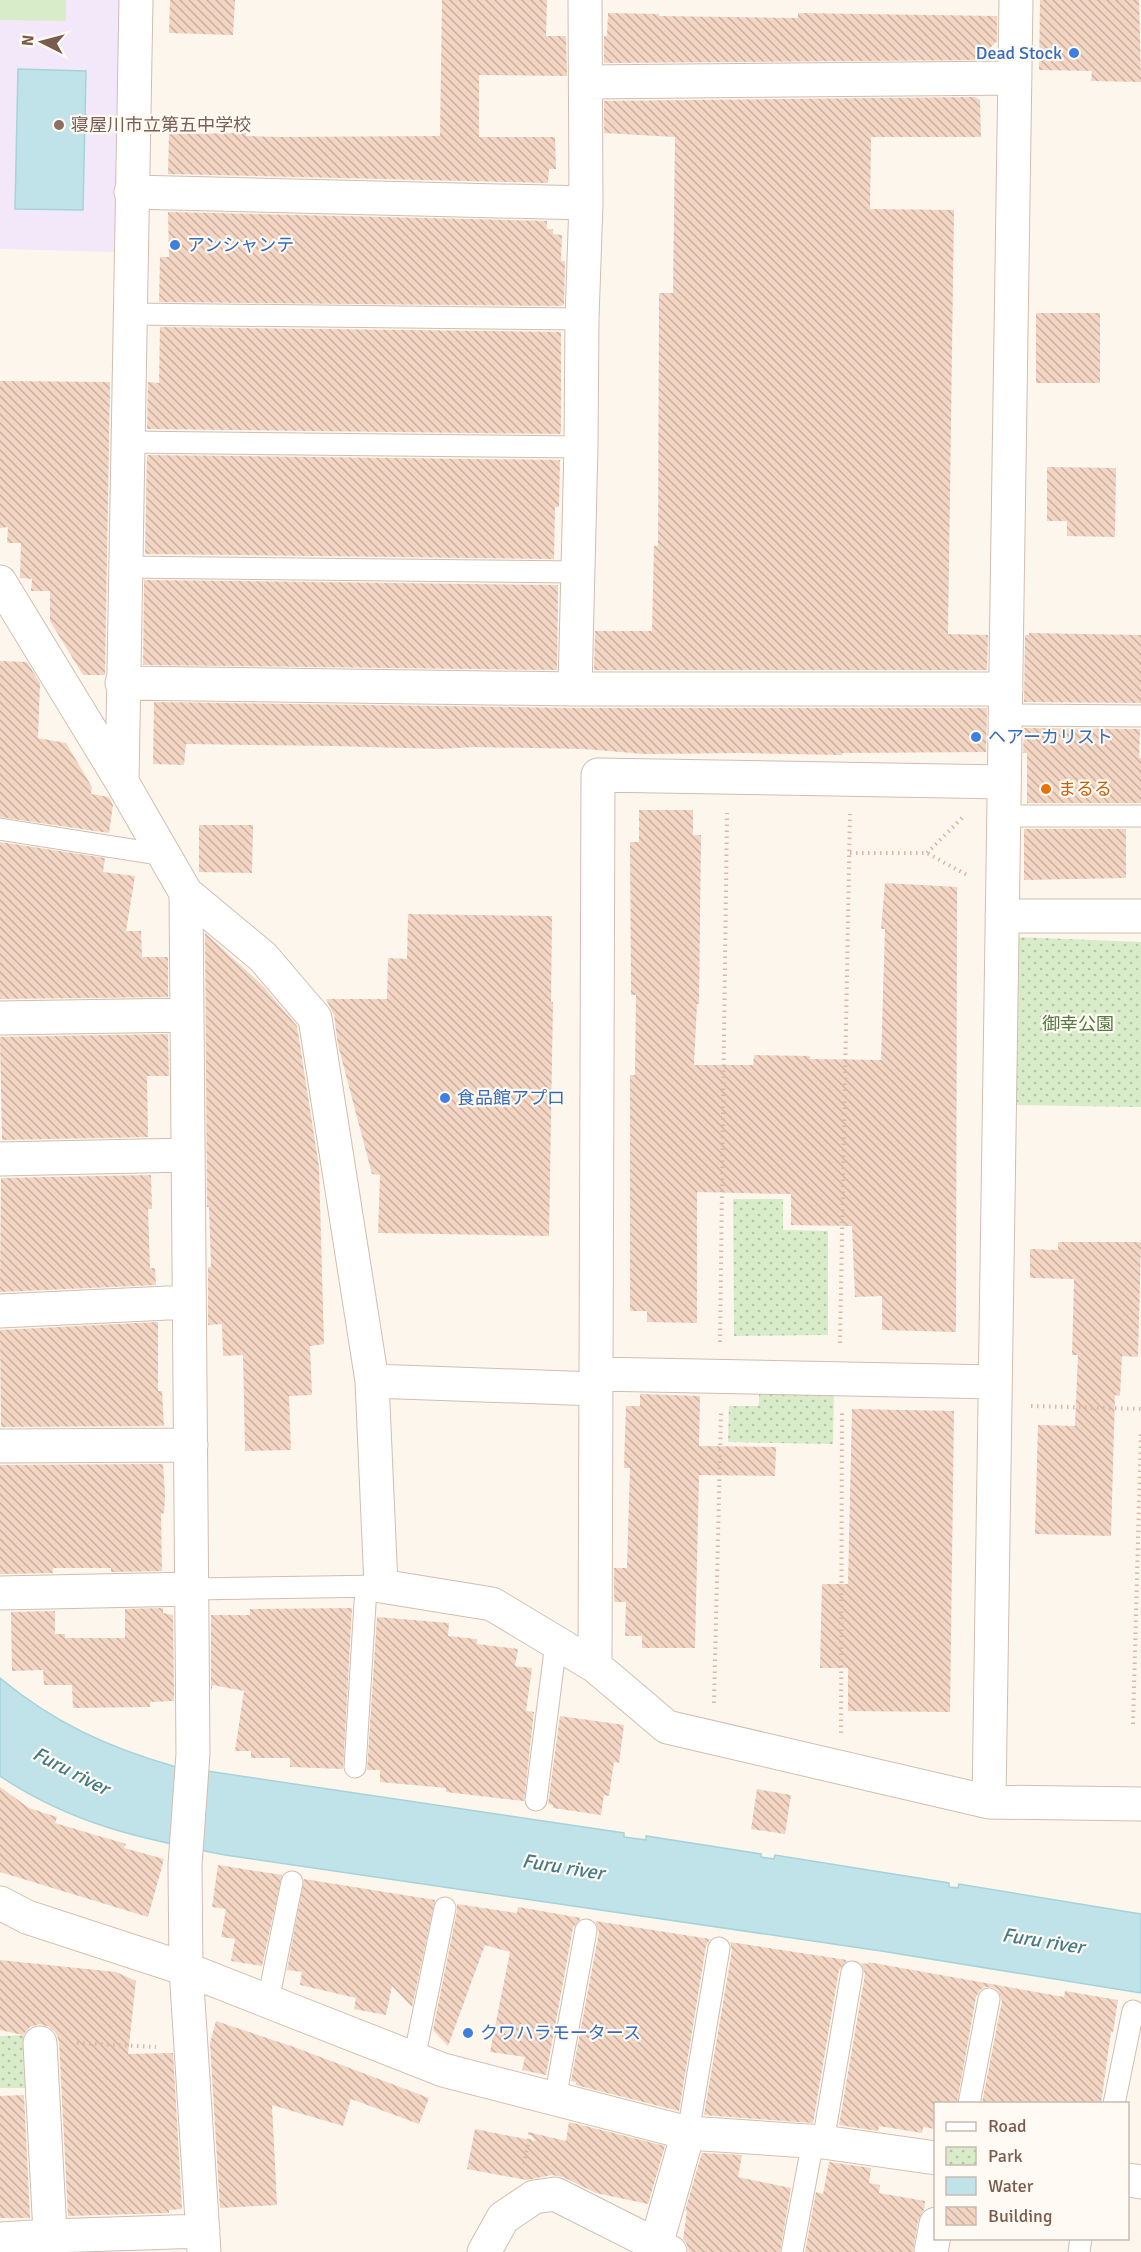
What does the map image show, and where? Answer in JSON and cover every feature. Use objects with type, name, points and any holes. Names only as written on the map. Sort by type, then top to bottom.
[{"type":"street","points":[[122,782],[136,0]]},
{"type":"street","points":[[575,689],[586,203],[585,0]]},
{"type":"street","points":[[988,1802],[1016,0]]},
{"type":"street","points":[[586,82],[1015,78]]},
{"type":"street","points":[[131,192],[586,203]]},
{"type":"street","points":[[0,582],[122,782],[186,893],[263,957],[315,1018],[372,1381],[373,1587],[492,1604],[595,1666],[667,1727],[988,1802],[1141,1804]]},
{"type":"street","points":[[123,683],[575,689],[1005,702]]},
{"type":"street","points":[[595,1666],[598,775],[1004,782]]},
{"type":"street","points":[[0,2239],[51,2244],[203,2241],[186,1969],[185,1865],[193,1754],[186,893]]},
{"type":"street","points":[[1002,916],[1141,916]]},
{"type":"street","points":[[0,1018],[187,1015]]},
{"type":"street","points":[[0,1159],[188,1155]]},
{"type":"street","points":[[0,1311],[189,1302]]},
{"type":"street","points":[[372,1381],[596,1381],[722,1377],[995,1382]]},
{"type":"street","points":[[0,1446],[191,1445]]},
{"type":"street","points":[[0,1593],[192,1589]]},
{"type":"street","points":[[0,1903],[27,1917],[186,1969],[443,2070],[688,2133],[818,2141],[934,2158]]},
{"type":"street","points":[[40,2043],[51,2244]]},
{"type":"street","points":[[484,2252],[503,2218],[534,2197],[555,2194],[660,2249],[688,2133]]},
{"type":"street","points":[[931,2252],[934,2235]]},
{"type":"lane","points":[[130,314],[582,319]]},
{"type":"lane","points":[[128,442],[581,447]]},
{"type":"lane","points":[[126,567],[578,572]]},
{"type":"lane","points":[[1005,702],[1141,716]]},
{"type":"lane","points":[[1004,816],[1141,816]]},
{"type":"lane","points":[[0,829],[164,855]]},
{"type":"lane","points":[[192,1589],[373,1587],[355,1767]]},
{"type":"lane","points":[[536,1800],[556,1643]]},
{"type":"lane","points":[[268,2001],[292,1882]]},
{"type":"lane","points":[[414,2059],[445,1908]]},
{"type":"lane","points":[[547,2097],[586,1930]]},
{"type":"lane","points":[[688,2133],[719,1948]]},
{"type":"lane","points":[[792,2252],[818,2141],[852,1972]]},
{"type":"lane","points":[[969,2102],[988,1999]]},
{"type":"lane","points":[[1114,2102],[1133,2011]]},
{"type":"path","points":[[720,1343],[727,806]]},
{"type":"path","points":[[840,1344],[850,807]]},
{"type":"path","points":[[927,853],[965,815]]},
{"type":"path","points":[[850,853],[927,853],[967,875],[966,886]]},
{"type":"path","points":[[714,1707],[722,1377]]},
{"type":"path","points":[[841,1736],[842,1379]]},
{"type":"path","points":[[1029,1406],[1141,1409]]},
{"type":"path","points":[[1133,1724],[1141,1432]]},
{"type":"path","points":[[40,2043],[111,2043],[132,2047],[191,2047]]},
{"type":"path","points":[[521,2206],[520,2182],[547,2097]]},
{"type":"shaded area","name":"寝屋川市立第五中学校","points":[[0,0],[119,0],[115,252],[0,249]]},
{"type":"green space","points":[[0,0],[66,0],[66,21],[0,20]]},
{"type":"green space","name":"御幸公園","points":[[1015,937],[1141,942],[1141,1107],[1016,1105]]},
{"type":"green space","points":[[733,1199],[783,1199],[783,1230],[828,1231],[828,1335],[734,1336]]},
{"type":"green space","points":[[759,1390],[834,1391],[833,1444],[728,1442],[729,1406],[759,1406]]},
{"type":"green space","points":[[27,2035],[28,2088],[0,2088],[0,2036]]},
{"type":"water","points":[[18,69],[86,71],[83,210],[15,209]]},
{"type":"water","name":"Furu river","points":[[0,1678],[40,1708],[82,1731],[149,1759],[173,1766],[624,1833],[624,1837],[646,1840],[646,1836],[761,1854],[761,1857],[774,1859],[775,1855],[949,1883],[949,1887],[958,1888],[959,1884],[1141,1914],[1141,1993],[881,1951],[225,1855],[136,1836],[108,1828],[53,1806],[0,1776]]},
{"type":"building","points":[[170,0],[235,0],[233,35],[169,33]]},
{"type":"building","points":[[442,0],[547,0],[546,36],[566,36],[567,76],[479,75],[479,137],[555,137],[556,169],[549,169],[548,183],[168,174],[169,134],[246,133],[246,136],[280,137],[440,136]]},
{"type":"building","points":[[1040,0],[1139,0],[1141,82],[1091,81],[1092,71],[1039,70]]},
{"type":"building","points":[[608,13],[798,18],[798,13],[997,16],[997,41],[978,60],[604,63],[604,36],[607,36]]},
{"type":"building","points":[[975,97],[980,100],[981,137],[871,137],[870,209],[954,210],[948,634],[988,635],[987,670],[594,670],[595,631],[652,631],[654,546],[658,546],[659,293],[673,293],[675,137],[604,133],[604,101]]},
{"type":"building","points":[[168,212],[547,221],[547,229],[553,229],[553,234],[562,235],[561,261],[565,261],[564,304],[561,306],[159,302],[160,257],[169,257]]},
{"type":"building","points":[[1036,313],[1100,313],[1100,383],[1036,383]]},
{"type":"building","points":[[160,327],[561,332],[561,432],[560,434],[147,429],[148,382],[159,383]]},
{"type":"building","points":[[0,381],[110,382],[105,675],[83,675],[50,621],[50,591],[31,591],[32,579],[20,578],[21,543],[7,543],[8,527],[0,528]]},
{"type":"building","points":[[147,455],[560,460],[559,507],[555,507],[554,559],[145,554]]},
{"type":"building","points":[[1047,467],[1116,468],[1115,537],[1067,536],[1067,521],[1047,521]]},
{"type":"building","points":[[144,580],[558,585],[557,670],[143,665]]},
{"type":"building","points":[[1029,633],[1141,635],[1141,703],[1024,702],[1025,635]]},
{"type":"building","points":[[0,661],[27,662],[40,683],[38,738],[66,743],[92,787],[91,794],[109,797],[113,805],[109,833],[0,817]]},
{"type":"building","points":[[154,702],[575,708],[987,708],[986,752],[842,753],[842,755],[645,754],[584,749],[474,747],[440,749],[186,744],[184,765],[153,764]]},
{"type":"building","points":[[1024,728],[1140,729],[1141,803],[1027,803],[1027,753],[1023,753]]},
{"type":"building","points":[[639,810],[693,810],[693,835],[701,835],[699,1004],[697,1004],[694,1065],[753,1065],[754,1055],[881,1060],[885,929],[881,929],[885,883],[957,887],[956,1332],[882,1330],[882,1296],[855,1297],[852,1226],[791,1225],[791,1194],[697,1192],[697,1323],[647,1322],[647,1311],[630,1311],[630,1075],[635,1075],[636,995],[631,995],[630,842],[639,842]]},
{"type":"building","points":[[199,825],[253,825],[252,873],[199,872]]},
{"type":"building","points":[[1024,829],[1126,829],[1126,878],[1024,880]]},
{"type":"building","points":[[0,842],[105,858],[103,872],[135,876],[126,931],[141,931],[142,957],[168,957],[168,997],[0,999]]},
{"type":"building","points":[[408,914],[552,916],[551,1002],[553,1002],[549,1236],[378,1233],[380,1175],[372,1174],[338,1045],[334,1015],[326,999],[387,999],[388,958],[407,959]]},
{"type":"building","points":[[205,933],[263,986],[297,1026],[319,1167],[324,1344],[310,1346],[312,1395],[289,1396],[291,1450],[245,1451],[243,1355],[223,1356],[222,1324],[208,1325],[208,1267],[211,1267],[209,1207],[207,1207]]},
{"type":"building","points":[[168,1034],[169,1076],[147,1076],[148,1137],[2,1140],[0,1037]]},
{"type":"building","points":[[151,1175],[152,1209],[148,1209],[150,1268],[155,1268],[156,1285],[0,1292],[1,1178]]},
{"type":"building","points":[[1058,1242],[1141,1242],[1138,1357],[1122,1356],[1120,1396],[1115,1395],[1111,1536],[1035,1534],[1038,1425],[1075,1426],[1078,1355],[1072,1355],[1074,1279],[1030,1278],[1030,1249],[1058,1250]]},
{"type":"building","points":[[158,1322],[158,1391],[162,1391],[164,1426],[1,1427],[0,1330]]},
{"type":"building","points":[[640,1394],[700,1396],[699,1446],[776,1447],[775,1476],[699,1475],[695,1648],[642,1648],[642,1636],[625,1636],[626,1602],[614,1602],[614,1568],[627,1568],[630,1468],[624,1468],[626,1406],[640,1406]]},
{"type":"building","points":[[852,1409],[954,1411],[950,1712],[848,1711],[848,1668],[820,1668],[822,1584],[848,1584]]},
{"type":"building","points":[[163,1464],[165,1495],[164,1513],[161,1514],[162,1571],[111,1572],[111,1568],[53,1568],[53,1573],[0,1574],[0,1465]]},
{"type":"building","points":[[163,1608],[163,1613],[173,1615],[174,1701],[150,1702],[150,1707],[73,1708],[72,1685],[44,1685],[43,1670],[12,1671],[11,1612],[55,1611],[55,1634],[65,1634],[65,1638],[125,1638],[125,1609]]},
{"type":"building","points":[[352,1608],[343,1769],[290,1767],[290,1758],[251,1758],[251,1751],[235,1751],[244,1691],[213,1685],[211,1691],[211,1615],[250,1615],[250,1609]]},
{"type":"building","points":[[377,1617],[449,1623],[448,1636],[477,1639],[477,1644],[518,1649],[515,1666],[532,1668],[526,1711],[534,1712],[524,1801],[446,1792],[446,1788],[380,1782],[380,1770],[367,1770]]},
{"type":"building","points":[[560,1716],[624,1725],[619,1763],[614,1762],[609,1796],[604,1795],[601,1815],[553,1808],[553,1805],[548,1804]]},
{"type":"building","points":[[0,1787],[29,1808],[57,1817],[55,1823],[126,1844],[124,1848],[164,1859],[148,1917],[0,1872]]},
{"type":"building","points":[[757,1789],[791,1795],[785,1834],[751,1829]]},
{"type":"building","points":[[218,1865],[282,1875],[262,1966],[231,1961],[235,1939],[221,1937],[226,1909],[212,1907]]},
{"type":"building","points":[[304,1879],[435,1900],[412,2007],[392,1986],[386,2015],[354,2009],[356,1998],[300,1985],[302,1972],[287,1970]]},
{"type":"building","points":[[457,1904],[517,1913],[518,1907],[581,1918],[573,1928],[546,2075],[522,2070],[525,2057],[490,2052],[510,1952],[485,1945],[448,2046],[433,2030]]},
{"type":"building","points":[[595,1921],[710,1939],[706,1946],[679,2111],[576,2085],[576,2082],[571,2081],[599,1932]]},
{"type":"building","points":[[730,1942],[847,1960],[839,1970],[813,2123],[704,2115],[732,1950]]},
{"type":"building","points":[[0,1960],[116,1972],[136,1981],[128,2054],[173,2053],[182,2209],[169,2210],[169,2213],[68,2216],[59,2041],[56,2033],[40,2024],[30,2027],[23,2035],[0,2030]]},
{"type":"building","points":[[868,1962],[1064,1997],[1065,1991],[1118,2000],[1101,2102],[982,2102],[1002,2001],[998,1990],[985,1987],[976,1997],[957,2102],[934,2102],[934,2129],[923,2127],[922,2133],[879,2126],[878,2131],[839,2125],[865,1974],[861,1963],[868,1964]]},
{"type":"building","points":[[216,2021],[294,2047],[429,2098],[419,2124],[351,2099],[343,2126],[272,2105],[277,2205],[220,2208],[210,2043]]},
{"type":"building","points":[[24,2095],[30,2218],[0,2218],[0,2096]]},
{"type":"building","points":[[569,2122],[665,2146],[648,2204],[596,2193],[563,2177],[552,2175],[527,2180],[467,2169],[475,2129],[536,2141],[528,2132],[566,2141]]},
{"type":"building","points":[[702,2153],[742,2155],[738,2177],[791,2188],[780,2252],[689,2252],[683,2239],[687,2211],[685,2211]]},
{"type":"building","points":[[829,2162],[871,2168],[869,2183],[880,2185],[879,2193],[925,2201],[924,2210],[918,2221],[913,2252],[805,2252],[816,2192],[823,2194]]},
{"type":"place","name":"Dead Stock","points":[[1074,53]]},
{"type":"place","name":"寝屋川市立第五中学校","points":[[59,125]]},
{"type":"place","name":"アンシャンテ","points":[[175,245]]},
{"type":"place","name":"ヘアーカリスト","points":[[976,737]]},
{"type":"place","name":"まるる","points":[[1046,789]]},
{"type":"place","name":"食品館アプロ","points":[[445,1098]]},
{"type":"place","name":"クワハラモータース","points":[[468,2033]]}]
